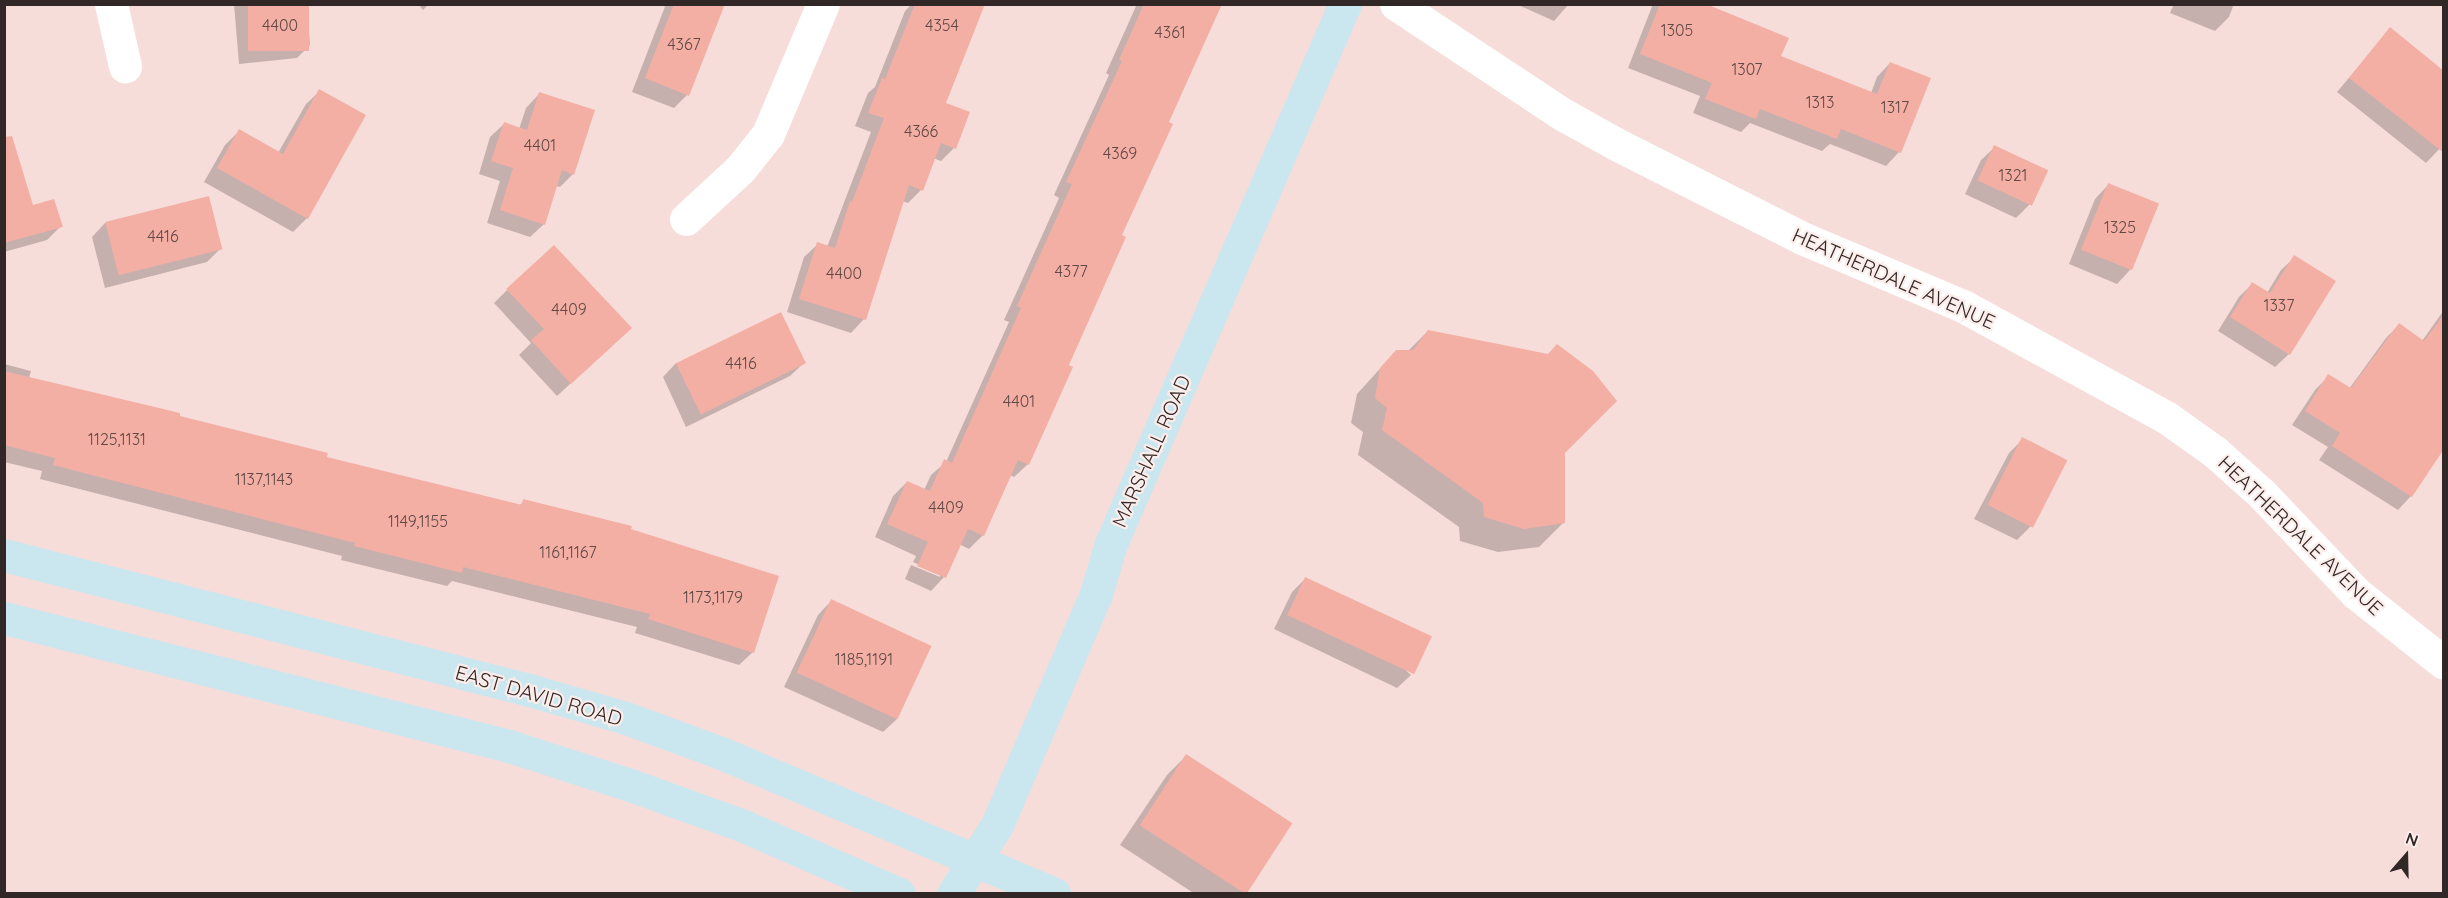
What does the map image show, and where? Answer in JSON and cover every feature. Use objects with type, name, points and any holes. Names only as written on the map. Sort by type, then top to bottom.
[{"type":"street","points":[[111,4],[125,66]]},
{"type":"street","points":[[686,219],[741,168],[768,134],[823,4]]},
{"type":"street","name":"MARSHALL ROAD","points":[[953,894],[1001,814],[1096,594],[1110,546],[1345,4]]},
{"type":"street","name":"HEATHERDALE AVENUE","points":[[1396,4],[1564,115],[1616,144],[1802,238],[1963,306],[2166,417],[2215,452],[2262,494],[2356,593],[2444,663]]},
{"type":"street","name":"EAST DAVID ROAD","points":[[4,555],[529,690],[626,718],[721,753],[1054,894]]},
{"type":"street","points":[[4,618],[520,750],[633,786],[746,827],[899,894]]},
{"type":"building","points":[[248,4],[309,4],[309,51],[248,51]]},
{"type":"building","points":[[674,4],[725,4],[689,96],[645,78]]},
{"type":"building","points":[[915,4],[985,4],[946,103],[970,112],[956,149],[941,143],[923,191],[909,185],[866,320],[799,299],[817,242],[835,248],[850,201],[852,202],[884,118],[868,113],[882,78],[885,79]]},
{"type":"building","points":[[1144,4],[1222,4],[1169,122],[1173,124],[1122,235],[1126,237],[1069,365],[1073,367],[1029,465],[1018,460],[984,536],[968,529],[946,578],[917,566],[928,542],[887,524],[907,481],[930,491],[944,459],[952,463],[1021,308],[1017,306],[1072,184],[1066,182],[1122,61],[1119,60]]},
{"type":"building","points":[[1660,4],[1706,4],[1789,38],[1781,56],[1877,94],[1890,62],[1931,78],[1901,153],[1841,129],[1837,139],[1760,109],[1756,119],[1705,99],[1712,83],[1640,54]]},
{"type":"building","points":[[2390,27],[2444,71],[2444,153],[2349,78]]},
{"type":"building","points":[[319,89],[366,115],[308,219],[217,168],[239,129],[283,154]]},
{"type":"building","points":[[539,92],[595,110],[574,175],[562,170],[545,225],[500,210],[513,168],[491,161],[504,122],[527,130]]},
{"type":"building","points":[[12,136],[33,205],[54,199],[63,227],[4,243],[4,137]]},
{"type":"building","points":[[1994,145],[2048,170],[2032,206],[1978,180]]},
{"type":"building","points":[[2108,183],[2159,204],[2132,270],[2081,250]]},
{"type":"building","points":[[209,196],[222,249],[118,275],[105,222]]},
{"type":"building","points":[[554,245],[632,328],[571,384],[531,340],[544,329],[506,289]]},
{"type":"building","points":[[2294,255],[2336,281],[2290,355],[2230,317],[2252,282],[2270,293]]},
{"type":"building","points":[[781,312],[806,363],[701,415],[676,363]]},
{"type":"building","points":[[2444,314],[2444,449],[2412,497],[2332,446],[2340,433],[2305,411],[2328,374],[2351,388],[2399,323],[2424,341]]},
{"type":"building","points":[[1428,330],[1548,354],[1557,344],[1593,371],[1617,401],[1565,453],[1565,523],[1524,529],[1484,517],[1483,503],[1382,430],[1387,408],[1375,398],[1380,368],[1396,350],[1413,350]]},
{"type":"building","points":[[4,371],[180,413],[180,416],[328,453],[327,457],[522,505],[523,499],[632,526],[631,529],[779,576],[754,653],[648,619],[650,614],[463,567],[462,573],[53,465],[55,458],[4,445]]},
{"type":"building","points":[[2022,437],[2067,460],[2033,528],[1987,505]]},
{"type":"building","points":[[1305,577],[1432,636],[1414,674],[1287,615]]},
{"type":"building","points":[[831,599],[932,646],[897,719],[797,672]]},
{"type":"building","points":[[1186,754],[1293,823],[1247,894],[1140,825]]}]
